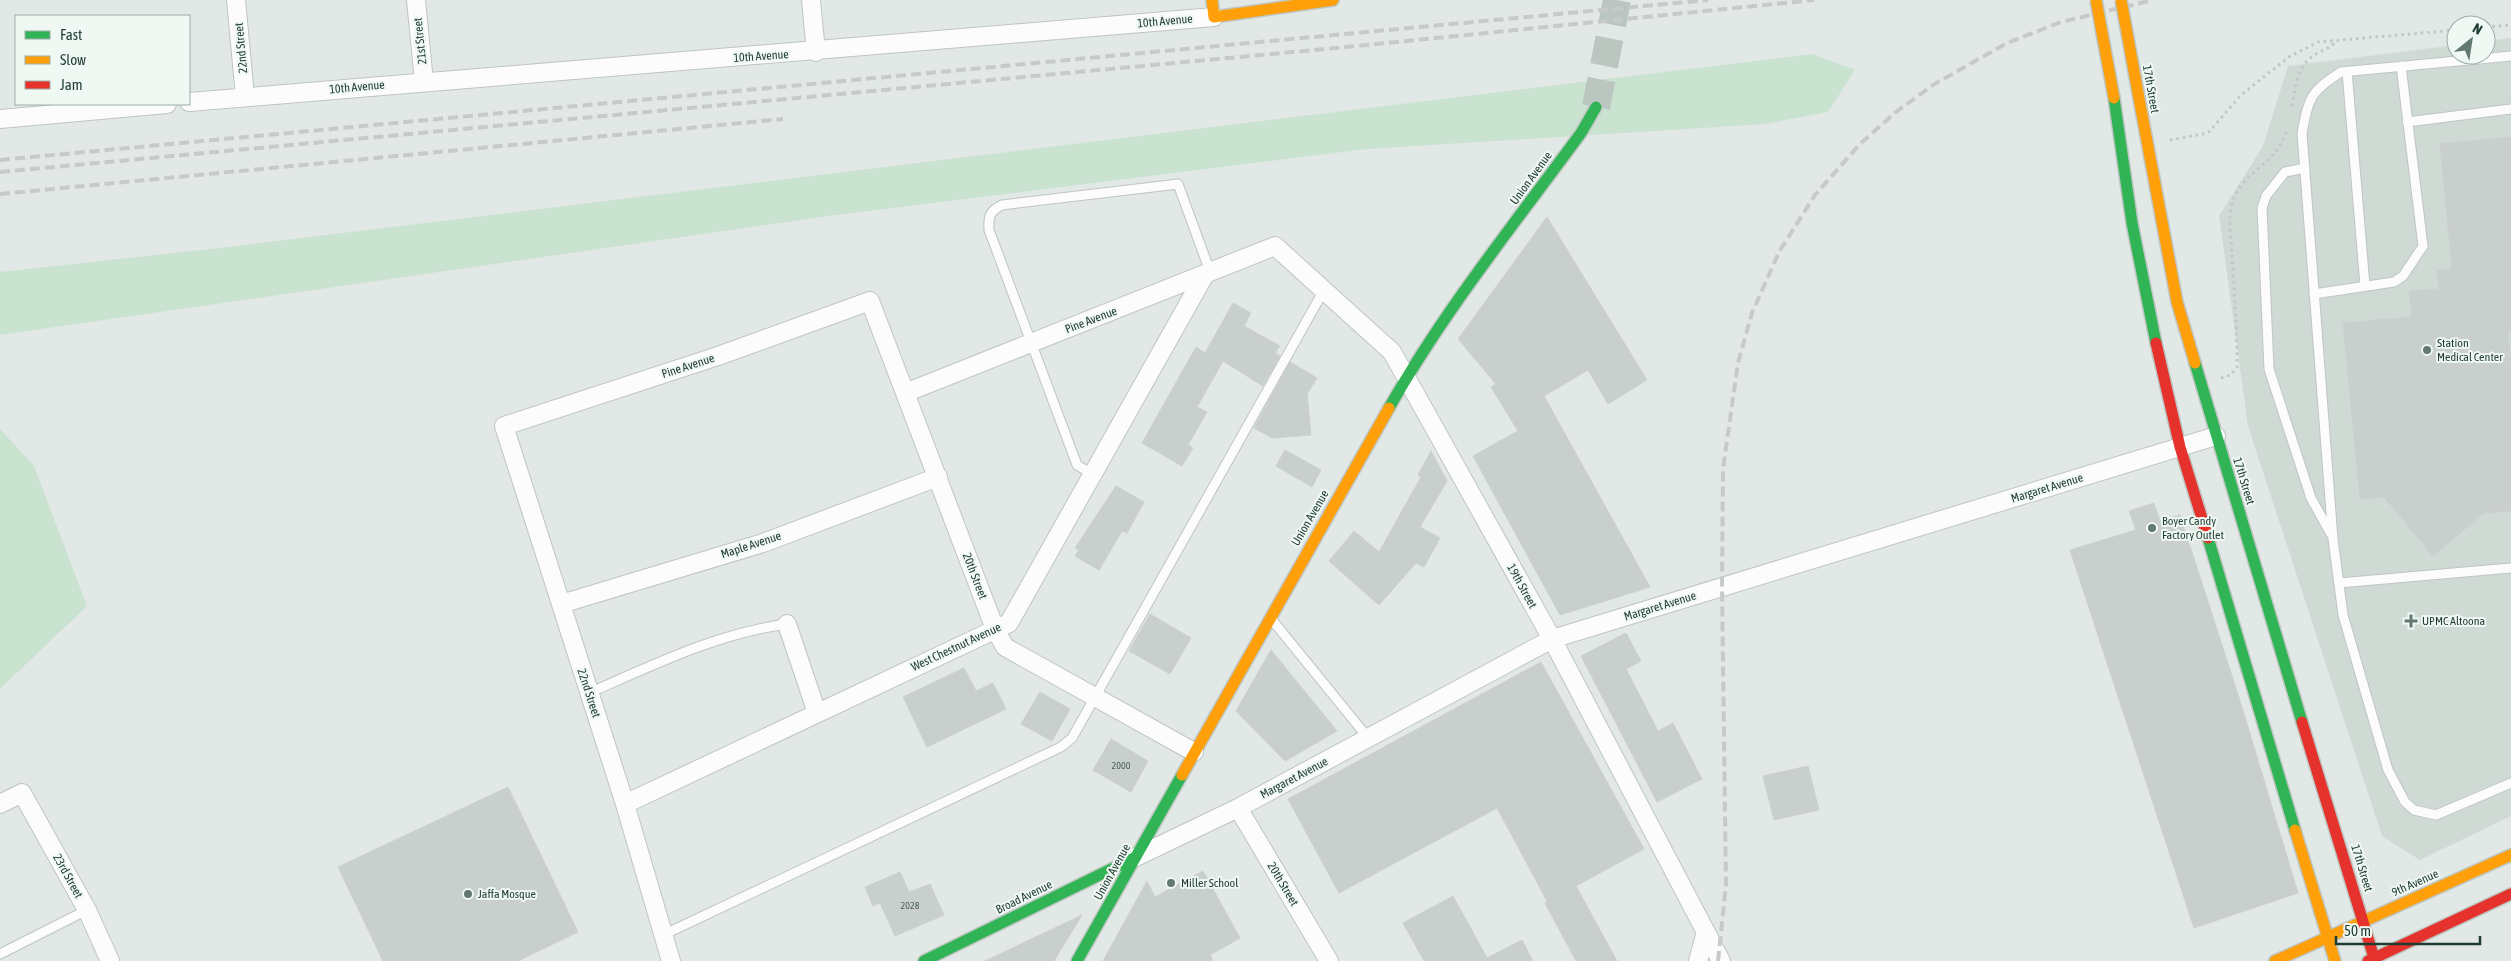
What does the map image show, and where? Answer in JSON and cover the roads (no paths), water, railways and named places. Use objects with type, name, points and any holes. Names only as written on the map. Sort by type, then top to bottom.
[{"type":"main road","name":"10th Avenue","points":[[1213,8],[1333,0]]},
{"type":"main road","points":[[2096,0],[2114,98],[2132,223],[2153,332],[2180,447],[2335,961]]},
{"type":"main road","name":"17th Street","points":[[2121,0],[2178,302],[2216,436],[2363,919],[2373,960]]},
{"type":"main road","name":"Union Avenue","points":[[1077,961],[1406,378],[1447,317],[1580,133],[1596,107]]},
{"type":"main road","name":"9th Avenue","points":[[2275,961],[2363,919],[2511,855]]},
{"type":"main road","name":"Broad Avenue","points":[[924,961],[1136,857]]},
{"type":"main road","points":[[2373,960],[2511,894]]},
{"type":"street","name":"22nd Street","points":[[236,0],[245,97]]},
{"type":"street","name":"21st Street","points":[[416,0],[424,82]]},
{"type":"street","points":[[811,0],[816,52]]},
{"type":"street","name":"10th Avenue","points":[[190,102],[816,52],[1213,8]]},
{"type":"street","points":[[0,119],[156,105]]},
{"type":"street","name":"19th Street","points":[[1276,246],[1392,352],[1552,639],[1721,961]]},
{"type":"street","name":"Pine Avenue","points":[[906,393],[1276,246]]},
{"type":"street","name":"West Chestnut Avenue","points":[[625,804],[1009,623],[1204,276]]},
{"type":"street","name":"Pine Avenue","points":[[504,426],[718,356],[870,301]]},
{"type":"street","name":"20th Street","points":[[870,301],[995,629],[1004,647],[1194,752]]},
{"type":"street","name":"22nd Street","points":[[504,426],[625,804],[671,961]]},
{"type":"street","name":"Margaret Avenue","points":[[1136,857],[1238,808],[1552,639],[2216,436]]},
{"type":"street","name":"Maple Avenue","points":[[561,604],[763,542],[938,477]]},
{"type":"street","points":[[787,624],[817,713]]},
{"type":"street","name":"23rd Street","points":[[0,804],[22,793],[87,910],[110,961]]},
{"type":"street","name":"20th Street","points":[[1238,808],[1329,961]]},
{"type":"street","points":[[1698,961],[1706,932]]},
{"type":"lane","points":[[2511,56],[2340,72],[2318,86],[2308,103],[2302,133],[2333,539],[2343,615],[2388,770],[2406,802],[2414,810],[2436,814],[2511,783]]},
{"type":"lane","points":[[2314,294],[2394,282],[2403,276],[2423,246],[2401,66]]},
{"type":"lane","points":[[2346,71],[2365,286]]},
{"type":"lane","points":[[2407,122],[2511,109]]},
{"type":"lane","points":[[2305,168],[2285,172],[2266,196],[2262,208],[2269,369],[2311,498],[2333,539]]},
{"type":"lane","points":[[1092,474],[1077,465],[990,230],[988,218],[992,210],[1002,205],[1178,184],[1208,266],[1204,276]]},
{"type":"lane","points":[[663,935],[1060,747],[1072,738],[1324,290]]},
{"type":"lane","points":[[2339,583],[2511,568]]},
{"type":"lane","points":[[1270,617],[1369,739]]},
{"type":"lane","points":[[589,693],[680,653],[762,627],[787,624]]},
{"type":"lane","points":[[0,954],[87,910]]},
{"type":"tunnel","points":[[1596,107],[1617,0]]},
{"type":"railway","points":[[0,160],[1708,0]]},
{"type":"railway","points":[[0,172],[1336,48],[1814,0]]},
{"type":"railway","points":[[1718,961],[1726,885],[1722,587],[1723,469],[1738,363],[1752,313],[1779,252],[1815,195],[1860,144],[1896,112],[1933,85],[2007,43],[2061,22],[2153,0]]},
{"type":"railway","points":[[0,194],[783,119]]},
{"type":"place","name":"Station Medical Center","points":[[2427,350]]},
{"type":"place","name":"Boyer Candy Factory Outlet","points":[[2152,528]]},
{"type":"place","name":"UPMC Altoona","points":[[2411,621]]},
{"type":"place","name":"Miller School","points":[[1171,883]]},
{"type":"place","name":"Jaffa Mosque","points":[[468,894]]}]
